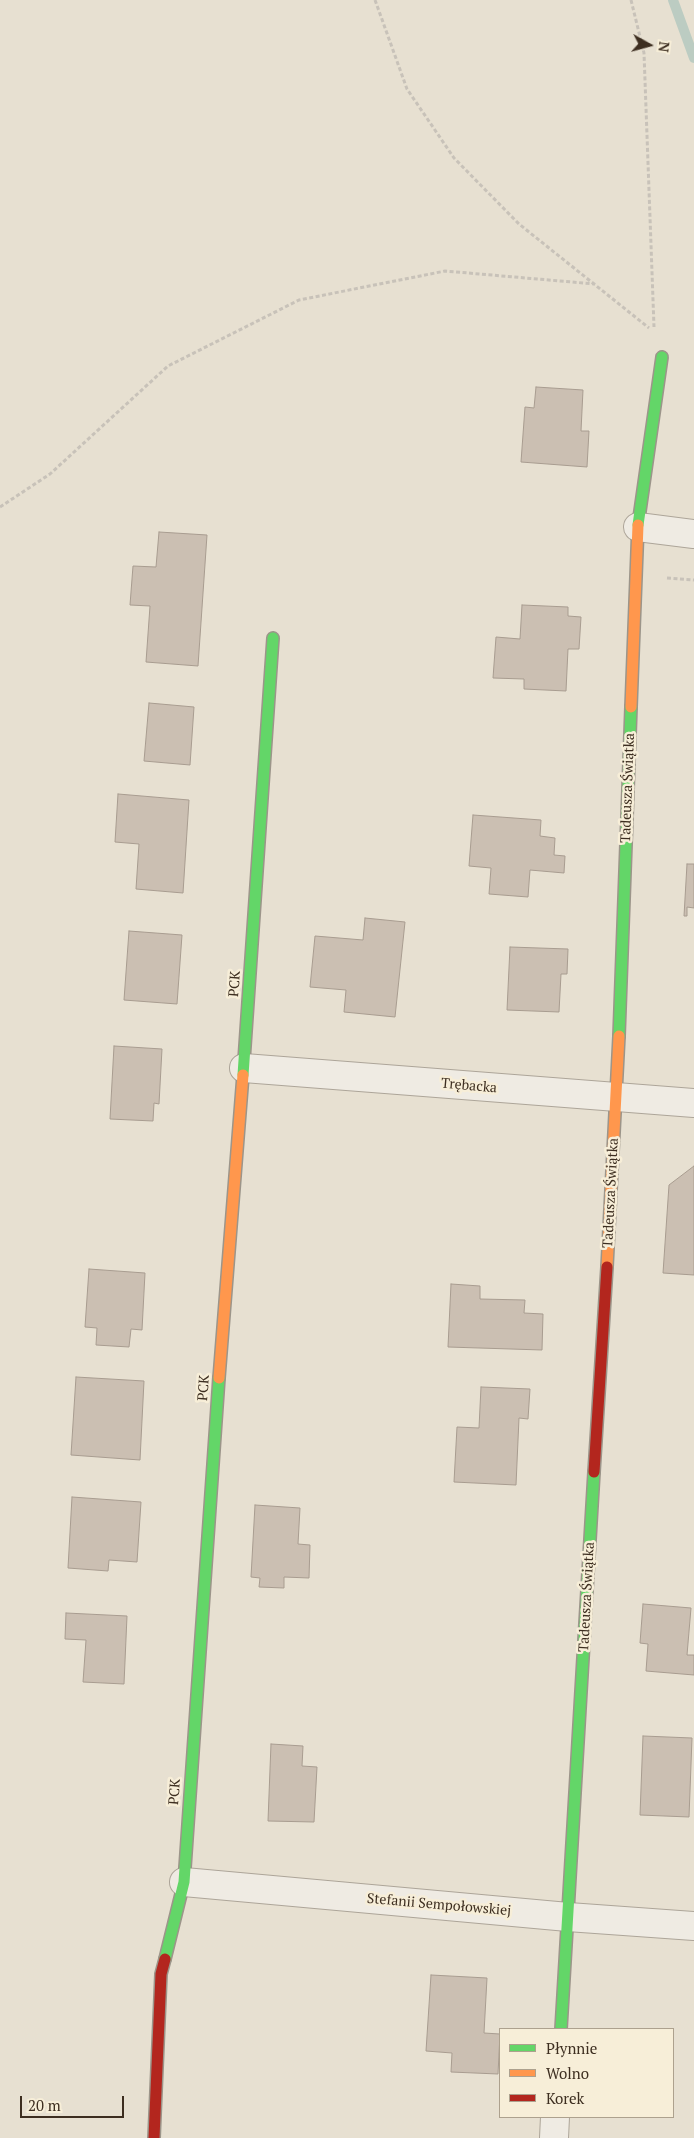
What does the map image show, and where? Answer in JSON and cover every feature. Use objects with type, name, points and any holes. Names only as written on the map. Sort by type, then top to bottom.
[{"type":"street","name":"Tadeusza Świątka","points":[[561,2028],[617,1097],[638,526],[662,357]]},
{"type":"street","points":[[638,526],[694,534]]},
{"type":"street","name":"PCK","points":[[154,2138],[161,1974],[184,1882],[225,1297],[244,1068],[273,638]]},
{"type":"street","name":"Trębacka","points":[[244,1068],[694,1103]]},
{"type":"street","name":"Stefanii Sempołowskiej","points":[[184,1882],[568,1917],[694,1926]]},
{"type":"street","points":[[554,2138],[555,2118]]},
{"type":"path","points":[[375,0],[407,89],[454,158],[520,224],[654,332],[644,53],[631,0]]},
{"type":"path","points":[[0,507],[50,474],[168,366],[299,300],[445,271],[595,284]]},
{"type":"path","points":[[665,578],[694,580]]},
{"type":"building","points":[[536,387],[583,390],[581,431],[589,431],[587,467],[521,462],[525,407],[534,408]]},
{"type":"building","points":[[159,532],[207,535],[198,666],[146,662],[150,606],[130,605],[133,566],[156,567]]},
{"type":"building","points":[[522,605],[568,607],[568,616],[581,617],[579,649],[568,649],[566,691],[524,689],[524,679],[493,678],[496,637],[520,639]]},
{"type":"building","points":[[149,703],[194,707],[190,765],[144,761]]},
{"type":"building","points":[[118,794],[189,800],[183,893],[136,889],[139,844],[115,842]]},
{"type":"building","points":[[473,815],[541,820],[540,836],[555,838],[554,855],[565,856],[564,873],[530,870],[528,897],[489,894],[491,868],[469,866]]},
{"type":"building","points":[[687,864],[694,864],[694,908],[687,907],[687,916],[684,916]]},
{"type":"building","points":[[365,918],[405,922],[395,1017],[344,1012],[346,990],[310,987],[315,936],[363,940]]},
{"type":"building","points":[[129,931],[182,935],[177,1004],[124,1000]]},
{"type":"building","points":[[510,947],[568,949],[567,974],[561,974],[559,1012],[507,1010]]},
{"type":"building","points":[[114,1046],[162,1049],[159,1104],[154,1103],[153,1121],[110,1119]]},
{"type":"building","points":[[694,1166],[694,1275],[663,1273],[669,1185]]},
{"type":"building","points":[[89,1269],[145,1273],[142,1330],[131,1329],[129,1347],[96,1345],[97,1328],[85,1327]]},
{"type":"building","points":[[451,1284],[480,1286],[480,1299],[525,1300],[524,1313],[543,1314],[542,1350],[448,1347]]},
{"type":"building","points":[[76,1377],[144,1381],[140,1460],[71,1455]]},
{"type":"building","points":[[481,1387],[530,1389],[528,1419],[519,1418],[516,1485],[454,1482],[457,1427],[479,1428]]},
{"type":"building","points":[[72,1497],[141,1502],[137,1562],[109,1560],[108,1571],[68,1568]]},
{"type":"building","points":[[255,1505],[300,1508],[298,1544],[310,1545],[309,1578],[284,1577],[284,1588],[259,1587],[260,1578],[251,1577]]},
{"type":"building","points":[[643,1604],[691,1608],[687,1655],[694,1655],[694,1675],[646,1671],[648,1644],[640,1643]]},
{"type":"building","points":[[66,1613],[127,1616],[124,1684],[83,1682],[86,1640],[65,1639]]},
{"type":"building","points":[[643,1736],[692,1738],[689,1817],[640,1815]]},
{"type":"building","points":[[271,1744],[303,1746],[302,1766],[317,1767],[314,1822],[268,1821]]},
{"type":"building","points":[[431,1975],[487,1978],[484,2033],[499,2034],[498,2074],[451,2072],[452,2053],[426,2051]]},
{"type":"waterway","points":[[673,0],[694,58]]},
{"type":"traffic: fast","points":[[638,525],[662,357]]},
{"type":"traffic: fast","points":[[243,1075],[273,638]]},
{"type":"traffic: fast","points":[[619,1036],[631,707]]},
{"type":"traffic: fast","points":[[165,1959],[184,1882],[219,1378]]},
{"type":"traffic: fast","points":[[561,2028],[594,1472]]},
{"type":"traffic: slow","points":[[631,707],[638,525]]},
{"type":"traffic: slow","points":[[607,1267],[619,1036]]},
{"type":"traffic: slow","points":[[219,1378],[243,1075]]},
{"type":"traffic: jam","points":[[594,1472],[607,1267]]},
{"type":"traffic: jam","points":[[154,2138],[161,1974],[165,1959]]}]
